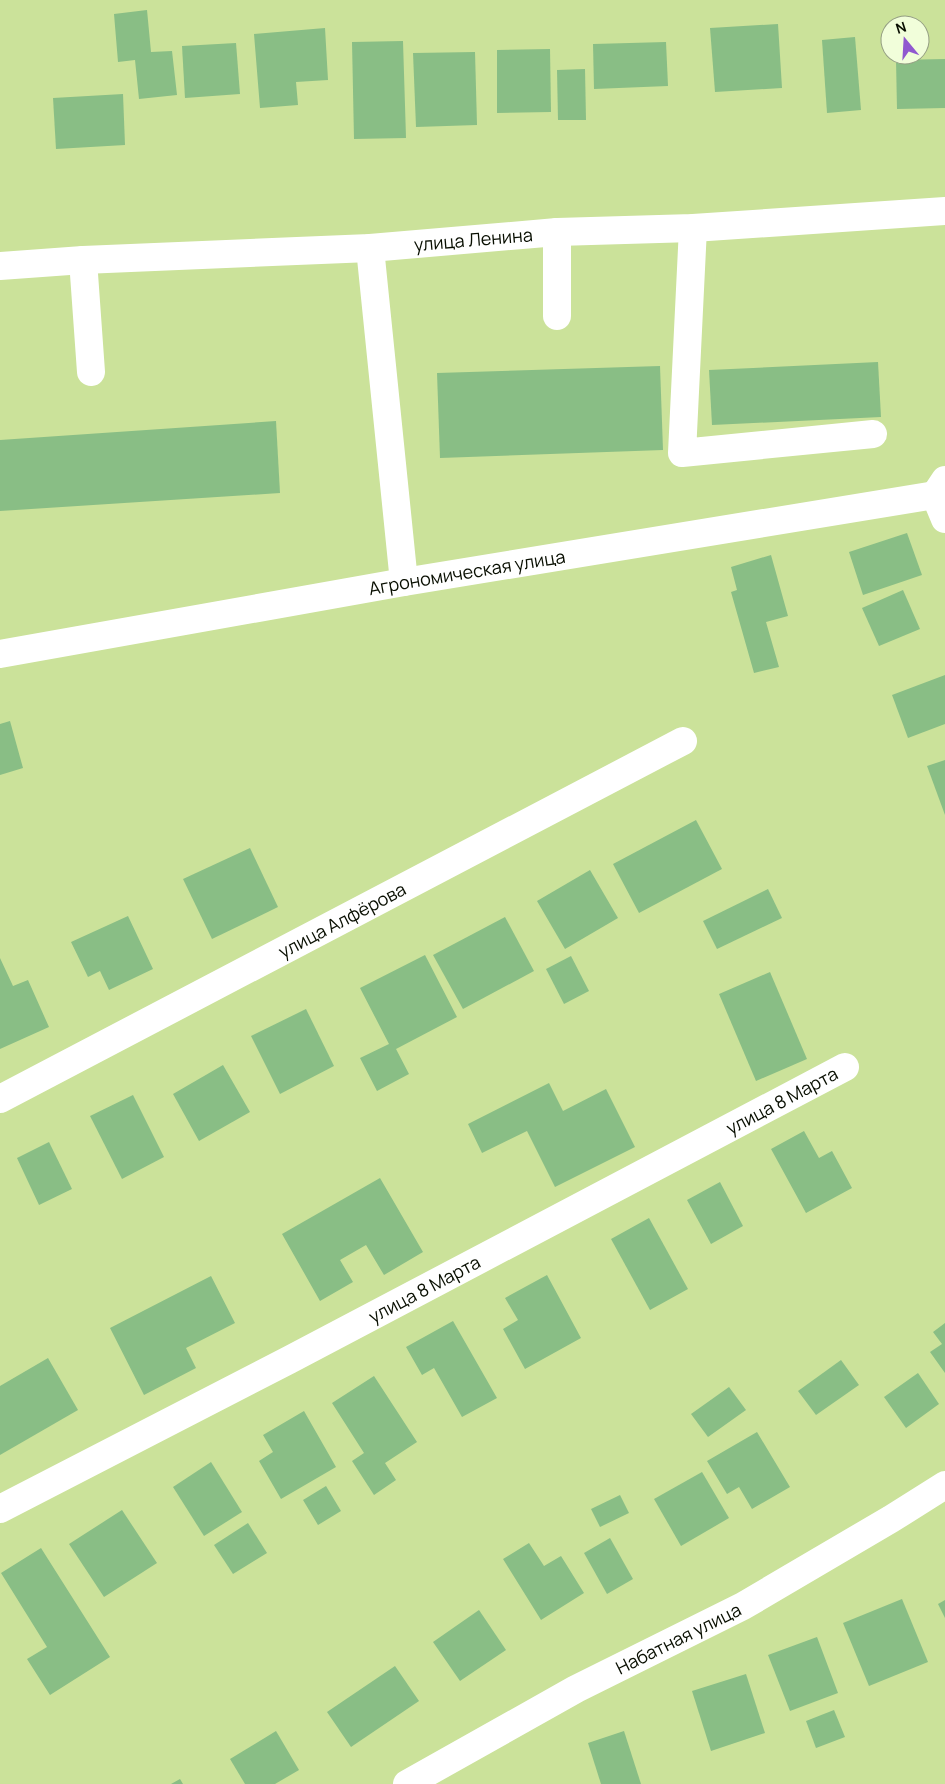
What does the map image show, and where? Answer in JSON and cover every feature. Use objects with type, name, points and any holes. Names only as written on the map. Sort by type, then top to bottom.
[{"type":"street","name":"улица Ленина","points":[[0,266],[83,260],[370,248],[557,232],[693,228],[945,211]]},
{"type":"street","points":[[693,228],[682,454],[873,434]]},
{"type":"street","points":[[557,232],[557,316]]},
{"type":"street","points":[[370,248],[404,582]]},
{"type":"street","points":[[83,260],[91,372]]},
{"type":"street","points":[[940,487],[945,519]]},
{"type":"street","name":"Агрономическая улица","points":[[0,654],[940,487]]},
{"type":"street","name":"улица Алфёрова","points":[[0,1099],[684,742]]},
{"type":"street","name":"улица 8 Марта","points":[[0,1509],[307,1351],[845,1067]]},
{"type":"street","name":"Набатная улица","points":[[407,1784],[576,1690],[743,1606],[945,1485]]},
{"type":"building","points":[[147,10],[151,52],[172,51],[177,95],[139,99],[135,60],[118,62],[114,14]]},
{"type":"building","points":[[778,24],[782,88],[715,92],[710,28]]},
{"type":"building","points":[[325,28],[328,80],[296,82],[298,105],[260,108],[254,34]]},
{"type":"building","points":[[855,37],[861,110],[827,113],[822,40]]},
{"type":"building","points":[[403,41],[406,138],[354,139],[352,42]]},
{"type":"building","points":[[666,42],[668,86],[594,89],[593,44]]},
{"type":"building","points":[[236,43],[240,94],[185,98],[182,46]]},
{"type":"building","points":[[550,49],[551,112],[497,113],[497,50]]},
{"type":"building","points":[[475,52],[477,125],[416,127],[413,53]]},
{"type":"building","points":[[930,59],[945,59],[945,108],[897,109],[896,65],[930,65]]},
{"type":"building","points":[[585,69],[586,120],[558,120],[557,70]]},
{"type":"building","points":[[123,94],[125,145],[56,149],[53,98]]},
{"type":"building","points":[[878,362],[881,417],[712,425],[709,370]]},
{"type":"building","points":[[660,366],[663,450],[440,458],[437,373]]},
{"type":"building","points":[[276,421],[280,493],[0,511],[0,440]]},
{"type":"building","points":[[907,533],[922,575],[863,595],[849,552]]},
{"type":"building","points":[[771,555],[788,616],[766,622],[779,667],[754,673],[731,592],[737,590],[731,567]]},
{"type":"building","points":[[903,590],[920,629],[879,646],[862,608]]},
{"type":"building","points":[[945,675],[945,724],[908,738],[892,695]]},
{"type":"building","points":[[10,721],[23,768],[0,775],[0,724]]},
{"type":"building","points":[[945,760],[945,815],[927,766]]},
{"type":"building","points":[[696,820],[722,869],[639,913],[613,864]]},
{"type":"building","points":[[250,848],[278,907],[212,939],[183,879]]},
{"type":"building","points":[[590,870],[618,918],[565,949],[537,901]]},
{"type":"building","points":[[768,889],[782,918],[717,949],[703,921]]},
{"type":"building","points":[[128,916],[153,969],[109,990],[100,971],[88,977],[71,942]]},
{"type":"building","points":[[505,917],[534,971],[463,1009],[433,955]]},
{"type":"building","points":[[425,955],[457,1017],[396,1049],[409,1074],[377,1091],[360,1058],[389,1044],[360,988]]},
{"type":"building","points":[[571,956],[589,991],[564,1004],[546,969]]},
{"type":"building","points":[[0,958],[13,986],[28,980],[49,1027],[0,1049]]},
{"type":"building","points":[[770,972],[807,1059],[756,1081],[719,994]]},
{"type":"building","points":[[306,1009],[334,1066],[280,1094],[251,1036]]},
{"type":"building","points":[[223,1065],[250,1112],[199,1141],[173,1094]]},
{"type":"building","points":[[549,1083],[563,1111],[606,1089],[635,1147],[555,1187],[527,1131],[482,1153],[468,1124]]},
{"type":"building","points":[[133,1095],[164,1157],[122,1179],[90,1116]]},
{"type":"building","points":[[804,1131],[819,1158],[832,1151],[852,1188],[806,1213],[771,1149]]},
{"type":"building","points":[[49,1142],[72,1189],[39,1205],[17,1158]]},
{"type":"building","points":[[380,1178],[423,1252],[384,1275],[366,1245],[340,1260],[353,1282],[320,1301],[282,1234]]},
{"type":"building","points":[[720,1182],[743,1226],[711,1244],[687,1200]]},
{"type":"building","points":[[649,1218],[688,1289],[650,1310],[611,1239]]},
{"type":"building","points":[[547,1275],[581,1338],[525,1369],[503,1329],[518,1320],[505,1298]]},
{"type":"building","points":[[211,1276],[235,1323],[186,1348],[196,1368],[144,1395],[110,1328]]},
{"type":"building","points":[[453,1321],[497,1398],[462,1417],[434,1368],[422,1375],[406,1347]]},
{"type":"building","points":[[945,1323],[945,1373],[930,1352],[942,1344],[933,1332]]},
{"type":"building","points":[[48,1358],[78,1410],[0,1455],[0,1386]]},
{"type":"building","points":[[841,1360],[859,1385],[816,1415],[798,1391]]},
{"type":"building","points":[[918,1373],[939,1404],[906,1428],[884,1397]]},
{"type":"building","points":[[374,1376],[417,1442],[385,1463],[396,1480],[374,1495],[352,1461],[364,1453],[332,1403]]},
{"type":"building","points":[[729,1387],[746,1410],[708,1437],[691,1414]]},
{"type":"building","points":[[304,1411],[336,1467],[281,1499],[259,1461],[273,1452],[263,1435]]},
{"type":"building","points":[[757,1432],[790,1487],[752,1509],[739,1487],[727,1494],[707,1461]]},
{"type":"building","points":[[211,1462],[242,1512],[204,1536],[173,1487]]},
{"type":"building","points":[[702,1472],[729,1518],[681,1546],[654,1499]]},
{"type":"building","points":[[326,1486],[341,1511],[318,1525],[303,1500]]},
{"type":"building","points":[[620,1495],[629,1513],[600,1527],[591,1509]]},
{"type":"building","points":[[122,1510],[157,1563],[104,1597],[69,1544]]},
{"type":"building","points":[[248,1523],[267,1553],[233,1574],[214,1545]]},
{"type":"building","points":[[610,1538],[633,1579],[607,1594],[584,1553]]},
{"type":"building","points":[[529,1543],[544,1566],[561,1556],[584,1593],[541,1620],[503,1559]]},
{"type":"building","points":[[41,1548],[110,1657],[50,1695],[27,1659],[47,1647],[1,1573]]},
{"type":"building","points":[[902,1599],[928,1662],[869,1686],[843,1623]]},
{"type":"building","points":[[945,1600],[945,1618],[938,1604]]},
{"type":"building","points":[[479,1610],[506,1650],[460,1681],[433,1642]]},
{"type":"building","points":[[817,1637],[838,1693],[790,1711],[768,1655]]},
{"type":"building","points":[[395,1666],[419,1701],[351,1747],[327,1712]]},
{"type":"building","points":[[746,1674],[765,1733],[711,1751],[692,1691]]},
{"type":"building","points":[[834,1710],[845,1737],[816,1748],[806,1721]]},
{"type":"building","points":[[276,1731],[299,1770],[275,1784],[245,1784],[230,1759]]},
{"type":"building","points":[[624,1731],[641,1784],[601,1784],[588,1743]]},
{"type":"building","points":[[180,1779],[183,1784],[171,1784]]}]
